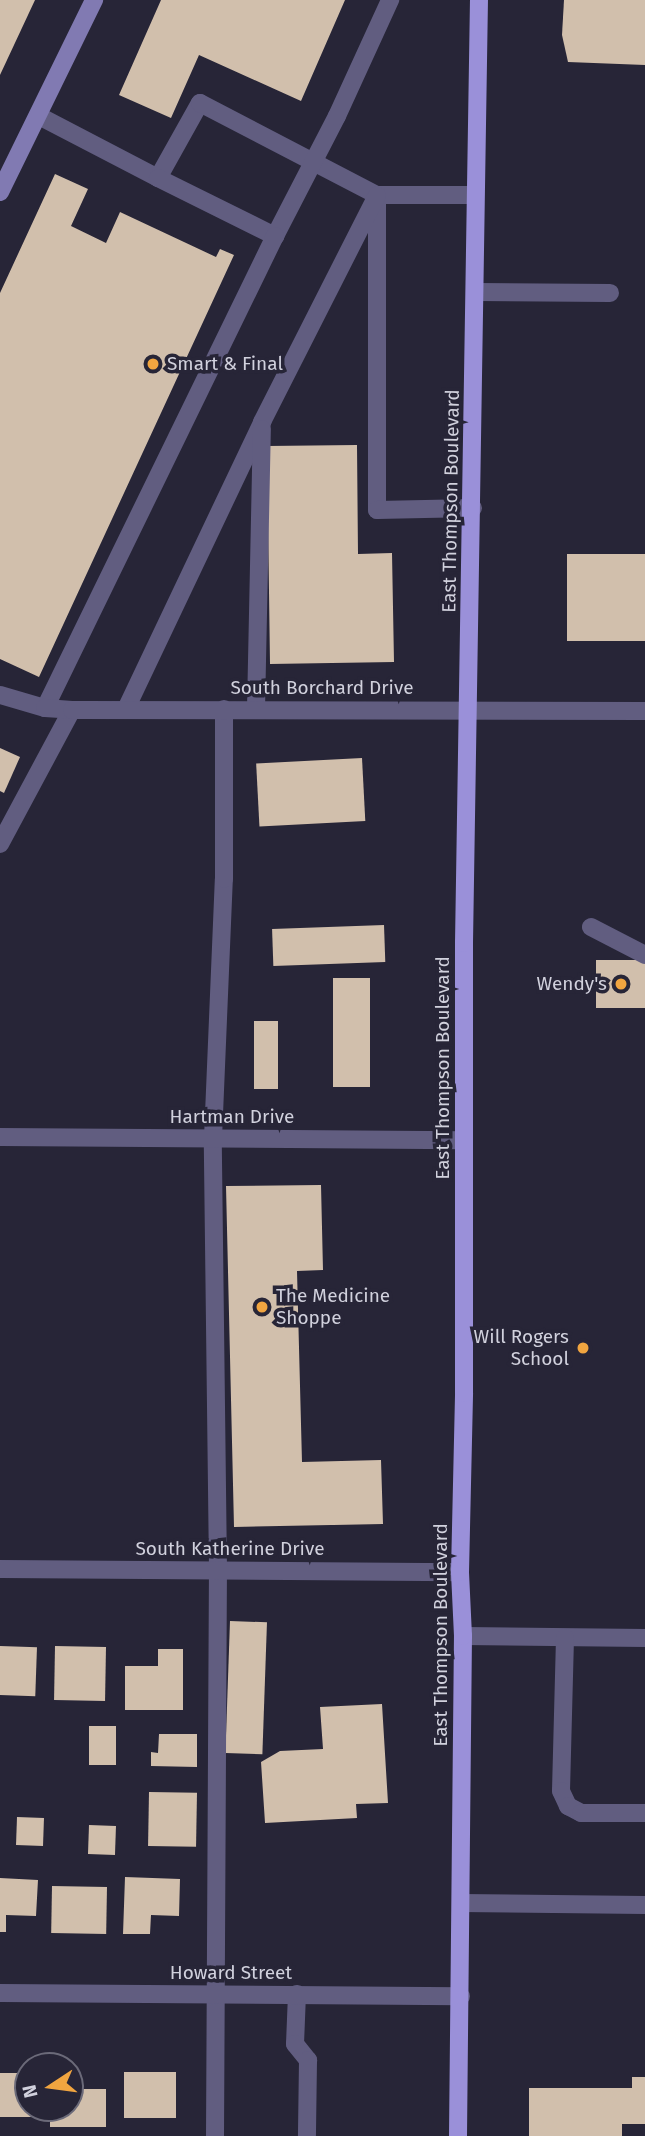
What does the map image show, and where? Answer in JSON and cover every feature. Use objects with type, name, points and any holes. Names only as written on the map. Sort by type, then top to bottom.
[{"type":"main road","points":[[0,192],[94,0]]},
{"type":"main road","name":"East Thompson Boulevard","points":[[458,2136],[461,1996],[463,1636],[460,1572],[467,711],[473,508],[479,0]]},
{"type":"street","points":[[45,708],[275,236],[314,163],[390,0]]},
{"type":"street","points":[[158,178],[200,103],[377,195],[475,195]]},
{"type":"street","points":[[39,116],[275,236]]},
{"type":"street","points":[[126,709],[262,422],[377,195]]},
{"type":"street","points":[[377,195],[377,510],[473,508]]},
{"type":"street","points":[[476,292],[610,293]]},
{"type":"street","points":[[256,709],[262,422]]},
{"type":"street","name":"South Borchard Drive","points":[[0,695],[45,708],[72,710],[645,711]]},
{"type":"street","points":[[215,2136],[218,1570],[213,1138],[224,879],[225,709]]},
{"type":"street","points":[[0,844],[72,710]]},
{"type":"street","points":[[591,927],[645,955]]},
{"type":"street","name":"Hartman Drive","points":[[0,1137],[463,1140]]},
{"type":"street","name":"South Katherine Drive","points":[[0,1569],[460,1572]]},
{"type":"street","points":[[463,1636],[645,1637]]},
{"type":"street","points":[[565,1638],[561,1791],[568,1806],[581,1813],[645,1813]]},
{"type":"street","points":[[461,1903],[645,1905]]},
{"type":"street","name":"Howard Street","points":[[0,1993],[461,1996]]},
{"type":"street","points":[[297,1994],[295,2045],[307,2060],[307,2136]]},
{"type":"building","points":[[0,0],[35,0],[0,75]]},
{"type":"building","points":[[161,0],[345,0],[301,101],[199,55],[171,118],[119,95]]},
{"type":"building","points":[[564,0],[645,0],[645,65],[568,62],[562,35]]},
{"type":"building","points":[[55,174],[88,189],[71,226],[106,243],[120,212],[216,257],[220,249],[234,255],[39,677],[0,659],[0,293]]},
{"type":"building","points":[[357,445],[358,554],[392,553],[394,662],[270,664],[267,446]]},
{"type":"building","points":[[567,554],[645,554],[645,641],[567,641]]},
{"type":"building","points":[[0,748],[20,757],[4,793],[0,791]]},
{"type":"building","points":[[362,758],[365,821],[259,826],[256,764]]},
{"type":"building","points":[[384,925],[385,962],[273,966],[272,929]]},
{"type":"building","name":"Wendy's","points":[[596,960],[645,960],[645,1008],[596,1008]]},
{"type":"building","points":[[333,978],[370,978],[370,1087],[333,1087]]},
{"type":"building","points":[[254,1021],[278,1021],[278,1089],[254,1089]]},
{"type":"building","points":[[321,1185],[323,1270],[297,1271],[302,1462],[381,1460],[383,1524],[234,1527],[226,1186]]},
{"type":"building","points":[[230,1621],[267,1622],[262,1754],[225,1753]]},
{"type":"building","points":[[0,1646],[37,1647],[35,1696],[0,1695]]},
{"type":"building","points":[[55,1646],[106,1647],[105,1701],[54,1700]]},
{"type":"building","points":[[158,1649],[183,1649],[183,1710],[125,1710],[125,1666],[158,1666]]},
{"type":"building","points":[[382,1704],[388,1803],[356,1804],[357,1818],[265,1823],[261,1762],[280,1751],[323,1749],[320,1707]]},
{"type":"building","points":[[89,1726],[116,1726],[116,1765],[89,1765]]},
{"type":"building","points":[[159,1734],[197,1734],[197,1767],[151,1766],[151,1752],[158,1753]]},
{"type":"building","points":[[149,1792],[197,1793],[196,1847],[148,1846]]},
{"type":"building","points":[[17,1817],[44,1818],[43,1846],[16,1845]]},
{"type":"building","points":[[89,1825],[116,1826],[115,1855],[88,1854]]},
{"type":"building","points":[[125,1877],[180,1879],[179,1916],[151,1915],[150,1934],[123,1934]]},
{"type":"building","points":[[0,1878],[38,1880],[36,1916],[6,1915],[6,1932],[0,1932]]},
{"type":"building","points":[[52,1886],[107,1887],[106,1934],[51,1933]]},
{"type":"building","points":[[124,2072],[176,2072],[176,2118],[124,2118]]},
{"type":"building","points":[[0,2073],[14,2073],[14,2117],[0,2117]]},
{"type":"building","points":[[632,2077],[645,2077],[645,2124],[622,2124],[622,2136],[529,2136],[529,2088],[632,2088]]},
{"type":"building","points":[[84,2089],[106,2089],[106,2127],[50,2127],[50,2122],[84,2122]]},
{"type":"place","name":"Smart & Final","points":[[153,364]]},
{"type":"place","name":"Wendy's","points":[[621,984]]},
{"type":"place","name":"The Medicine Shoppe","points":[[262,1307]]},
{"type":"place","name":"Will Rogers School","points":[[583,1348]]}]
